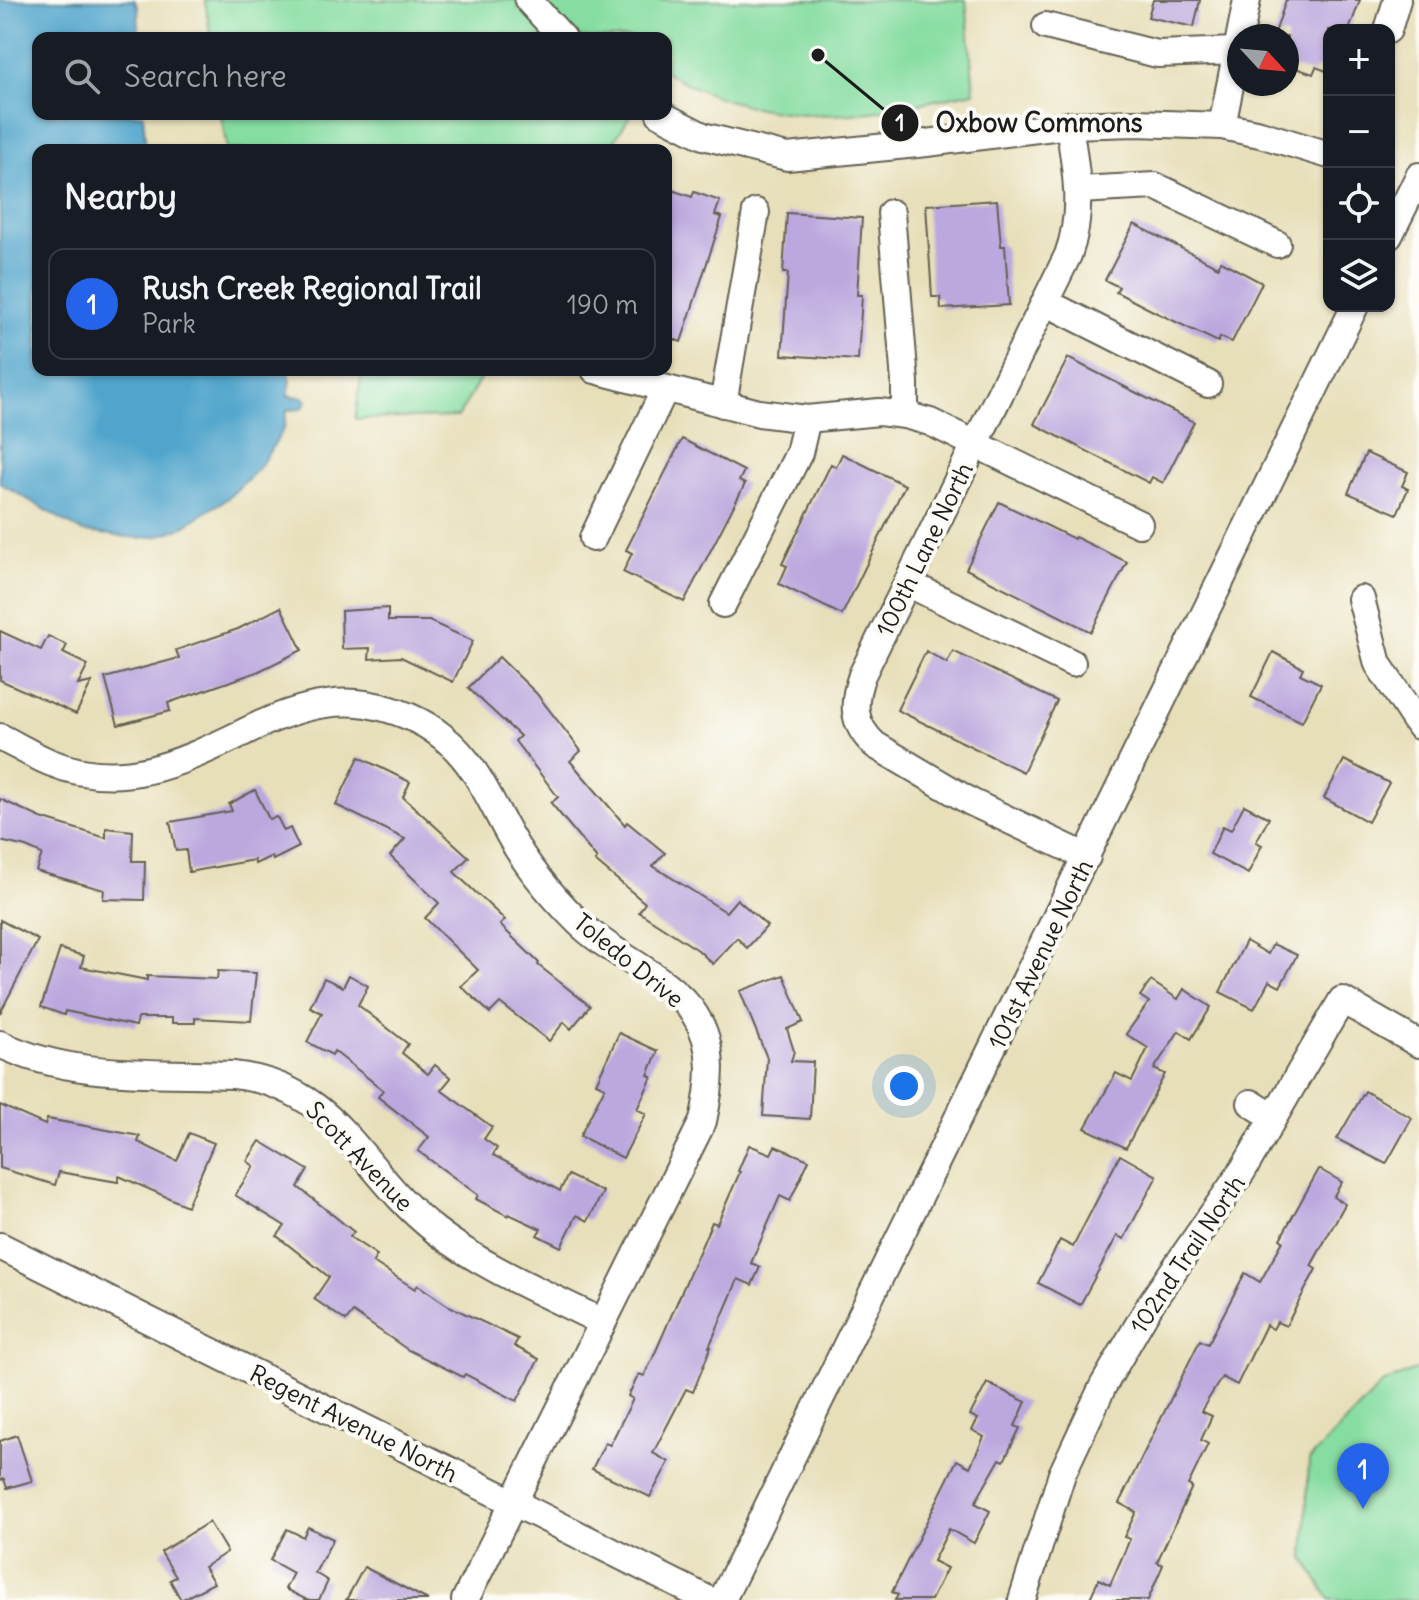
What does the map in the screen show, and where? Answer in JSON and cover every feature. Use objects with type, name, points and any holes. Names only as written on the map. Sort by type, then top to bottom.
[{"type":"street","points":[[528,0],[556,20]]},
{"type":"street","points":[[1242,24],[1247,0]]},
{"type":"street","points":[[1390,24],[1397,0]]},
{"type":"street","points":[[1046,26],[1157,54],[1227,51]]},
{"type":"street","points":[[1222,126],[1228,96]]},
{"type":"street","points":[[672,120],[703,136],[787,157],[1069,125],[1136,123],[1222,126],[1323,153]]},
{"type":"street","name":"100th Lane North","points":[[1069,125],[1078,190],[1076,234],[907,583],[857,691],[854,706],[856,722],[875,745],[971,802],[1087,857]]},
{"type":"street","points":[[1078,190],[1155,186],[1277,244]]},
{"type":"street","points":[[1395,222],[1409,189]]},
{"type":"street","points":[[723,404],[756,212]]},
{"type":"street","points":[[891,213],[905,415]]},
{"type":"street","points":[[1045,302],[1208,384]]},
{"type":"street","name":"101st Avenue North","points":[[722,1600],[1352,312]]},
{"type":"street","points":[[617,376],[759,413],[807,419],[879,412],[930,422],[1139,524]]},
{"type":"street","points":[[593,538],[665,389]]},
{"type":"street","points":[[723,604],[799,453],[807,419]]},
{"type":"street","points":[[907,583],[1072,663]]},
{"type":"street","points":[[1361,599],[1378,664],[1419,726]]},
{"type":"street","name":"Toledo Drive","points":[[0,737],[50,762],[76,770],[134,774],[162,769],[289,713],[330,702],[396,711],[421,721],[464,755],[530,867],[578,922],[607,948],[681,997],[696,1015],[706,1039],[710,1062],[710,1090],[703,1121],[465,1600]]},
{"type":"street","name":"102nd Trail North","points":[[1022,1600],[1062,1474],[1103,1386],[1151,1303],[1243,1170],[1262,1110],[1342,1000],[1419,1044]]},
{"type":"street","name":"Scott Avenue","points":[[0,1044],[26,1057],[70,1068],[256,1077],[286,1087],[320,1108],[388,1187],[434,1230],[465,1252],[602,1322]]},
{"type":"street","name":"Regent Avenue North","points":[[0,1246],[709,1600]]},
{"type":"green space","points":[[205,0],[966,0],[974,92],[866,113],[803,114],[755,107],[709,93],[672,75],[672,32],[210,32]]},
{"type":"green space","points":[[222,120],[627,120],[613,144],[226,144]]},
{"type":"green space","points":[[361,376],[482,376],[458,417],[355,419]]},
{"type":"green space","points":[[1419,1368],[1419,1600],[1330,1600],[1304,1558],[1309,1460],[1382,1384]]},
{"type":"water","points":[[0,0],[134,0],[138,7],[139,32],[32,32],[32,120],[144,120],[146,144],[32,144],[32,376],[290,376],[288,396],[303,397],[307,401],[302,409],[287,410],[284,429],[258,469],[228,498],[179,529],[158,536],[138,538],[83,532],[0,483]]},
{"type":"building","points":[[1153,0],[1200,0],[1194,27],[1148,17]]},
{"type":"building","points":[[1286,0],[1360,0],[1351,24],[1323,24],[1323,70],[1316,67],[1313,74],[1299,69],[1299,24],[1278,24]]},
{"type":"building","points":[[672,190],[692,197],[694,192],[720,201],[715,215],[722,217],[681,342],[672,338]]},
{"type":"building","points":[[997,200],[1001,246],[1005,246],[1009,305],[941,309],[940,297],[932,297],[926,205]]},
{"type":"building","points":[[787,213],[862,218],[857,295],[862,295],[858,360],[782,355],[788,273],[783,273]]},
{"type":"building","points":[[1134,224],[1218,267],[1221,261],[1262,283],[1232,342],[1220,337],[1218,342],[1155,312],[1116,292],[1119,287],[1105,280]]},
{"type":"building","points":[[1068,358],[1194,422],[1163,483],[1152,477],[1149,483],[1034,424]]},
{"type":"building","points":[[682,439],[744,471],[739,481],[745,484],[684,602],[623,572],[632,553],[626,550]]},
{"type":"building","points":[[1366,453],[1408,472],[1402,486],[1408,489],[1397,514],[1348,493]]},
{"type":"building","points":[[842,454],[905,485],[842,615],[779,584],[787,566],[782,564],[831,464],[836,467]]},
{"type":"building","points":[[999,502],[1127,562],[1091,632],[966,569]]},
{"type":"building","points":[[281,607],[302,650],[257,672],[168,703],[170,711],[118,725],[105,678],[179,658],[176,650],[238,629]]},
{"type":"building","points":[[388,608],[388,621],[429,621],[473,641],[453,682],[401,657],[369,659],[370,648],[342,649],[341,611]]},
{"type":"building","points":[[0,631],[41,650],[48,636],[67,645],[63,653],[88,665],[78,685],[92,682],[76,714],[0,680]]},
{"type":"building","points":[[926,651],[947,663],[953,651],[1057,701],[1023,772],[897,710]]},
{"type":"building","points":[[1273,652],[1303,668],[1300,674],[1321,684],[1302,722],[1251,697]]},
{"type":"building","points":[[499,657],[536,693],[581,751],[570,761],[625,825],[627,822],[665,853],[653,866],[726,912],[737,899],[767,926],[747,948],[737,938],[713,964],[698,950],[639,912],[645,903],[595,861],[597,859],[551,803],[558,797],[515,741],[520,736],[468,688]]},
{"type":"building","points":[[359,757],[410,782],[403,797],[469,857],[454,872],[505,920],[500,925],[538,965],[590,1006],[571,1029],[564,1022],[549,1041],[500,1003],[490,1013],[461,986],[478,970],[425,918],[439,903],[390,856],[405,839],[336,805]]},
{"type":"building","points":[[1344,760],[1389,783],[1368,822],[1324,798]]},
{"type":"building","points":[[255,790],[269,819],[277,817],[284,831],[290,828],[299,847],[273,860],[272,856],[255,864],[254,860],[189,872],[186,850],[176,851],[170,822],[232,811],[229,804]]},
{"type":"building","points":[[0,799],[41,818],[106,838],[106,828],[133,831],[132,861],[145,861],[144,900],[103,899],[104,890],[36,871],[42,854],[0,841]]},
{"type":"building","points":[[1244,805],[1269,818],[1256,842],[1262,845],[1248,874],[1210,854],[1223,826],[1231,830]]},
{"type":"building","points":[[0,920],[38,940],[0,1013]]},
{"type":"building","points":[[1246,941],[1268,954],[1273,944],[1297,955],[1280,987],[1269,981],[1254,1009],[1220,992]]},
{"type":"building","points":[[60,949],[84,956],[81,967],[147,980],[147,976],[217,979],[218,971],[256,973],[251,1021],[195,1018],[195,1023],[172,1023],[172,1018],[138,1018],[136,1026],[65,1011],[64,1015],[41,1007]]},
{"type":"building","points":[[349,975],[368,986],[358,1005],[408,1044],[402,1053],[428,1074],[435,1065],[451,1078],[441,1090],[492,1127],[484,1139],[497,1148],[493,1155],[560,1191],[568,1175],[603,1192],[588,1221],[577,1215],[561,1247],[537,1235],[541,1229],[476,1199],[478,1195],[418,1151],[429,1137],[378,1097],[383,1090],[334,1051],[332,1055],[307,1042],[322,1013],[310,1007],[324,978],[343,987]]},
{"type":"building","points":[[784,975],[803,1022],[787,1029],[794,1051],[791,1061],[813,1062],[810,1119],[763,1116],[767,1058],[740,991]]},
{"type":"building","points":[[1151,981],[1178,999],[1184,989],[1211,1007],[1191,1039],[1179,1031],[1154,1069],[1165,1074],[1126,1148],[1085,1128],[1116,1073],[1132,1081],[1148,1048],[1126,1034],[1149,1002],[1140,996]]},
{"type":"building","points":[[619,1033],[658,1051],[648,1075],[652,1077],[637,1109],[646,1114],[623,1158],[580,1136],[605,1087],[596,1083]]},
{"type":"building","points":[[1365,1091],[1412,1118],[1386,1164],[1337,1139]]},
{"type":"building","points":[[0,1105],[45,1125],[47,1119],[140,1136],[138,1142],[177,1161],[189,1133],[214,1143],[187,1206],[119,1176],[118,1182],[59,1172],[55,1185],[0,1168]]},
{"type":"building","points":[[260,1141],[308,1170],[298,1187],[354,1232],[350,1237],[377,1255],[373,1262],[415,1289],[418,1285],[447,1305],[518,1339],[514,1346],[539,1359],[517,1401],[465,1374],[463,1377],[408,1350],[353,1312],[346,1321],[314,1299],[329,1277],[277,1236],[285,1226],[235,1195],[254,1166],[247,1161]]},
{"type":"building","points":[[749,1145],[771,1154],[775,1146],[809,1160],[790,1201],[780,1196],[751,1263],[760,1267],[752,1285],[738,1279],[693,1392],[686,1389],[653,1453],[669,1462],[650,1497],[592,1469],[605,1443],[610,1445],[633,1399],[628,1396],[639,1374],[644,1376],[652,1360],[712,1222],[717,1224]]},
{"type":"building","points":[[1120,1155],[1157,1176],[1124,1239],[1117,1236],[1080,1305],[1038,1283],[1060,1240],[1073,1247]]},
{"type":"building","points":[[1319,1169],[1342,1182],[1333,1197],[1345,1204],[1311,1266],[1316,1269],[1286,1326],[1277,1322],[1273,1329],[1266,1325],[1237,1385],[1222,1377],[1201,1411],[1212,1416],[1201,1440],[1208,1444],[1157,1562],[1163,1565],[1148,1600],[1089,1600],[1099,1579],[1110,1585],[1130,1539],[1124,1537],[1136,1512],[1119,1503],[1200,1340],[1208,1344],[1245,1273],[1260,1282]]},
{"type":"building","points":[[987,1383],[1026,1402],[1015,1426],[1020,1428],[1004,1461],[1000,1459],[975,1503],[990,1511],[974,1543],[949,1529],[933,1561],[947,1568],[931,1600],[895,1600],[898,1595],[892,1592],[957,1460],[970,1467],[984,1437],[972,1430],[978,1419],[970,1415]]},
{"type":"building","points":[[17,1435],[32,1481],[7,1488],[4,1479],[0,1480],[0,1441]]},
{"type":"building","points":[[209,1522],[227,1552],[204,1567],[214,1583],[181,1600],[170,1580],[176,1577],[161,1552]]},
{"type":"building","points":[[308,1527],[333,1539],[315,1573],[328,1581],[319,1600],[307,1600],[285,1589],[293,1573],[270,1560],[287,1529],[303,1537]]},
{"type":"building","points":[[364,1567],[428,1600],[346,1600]]},
{"type":"place","name":"Oxbow Commons","points":[[818,55]]},
{"type":"place","name":"Rush Creek Regional Trail","points":[[1363,1509]]}]
